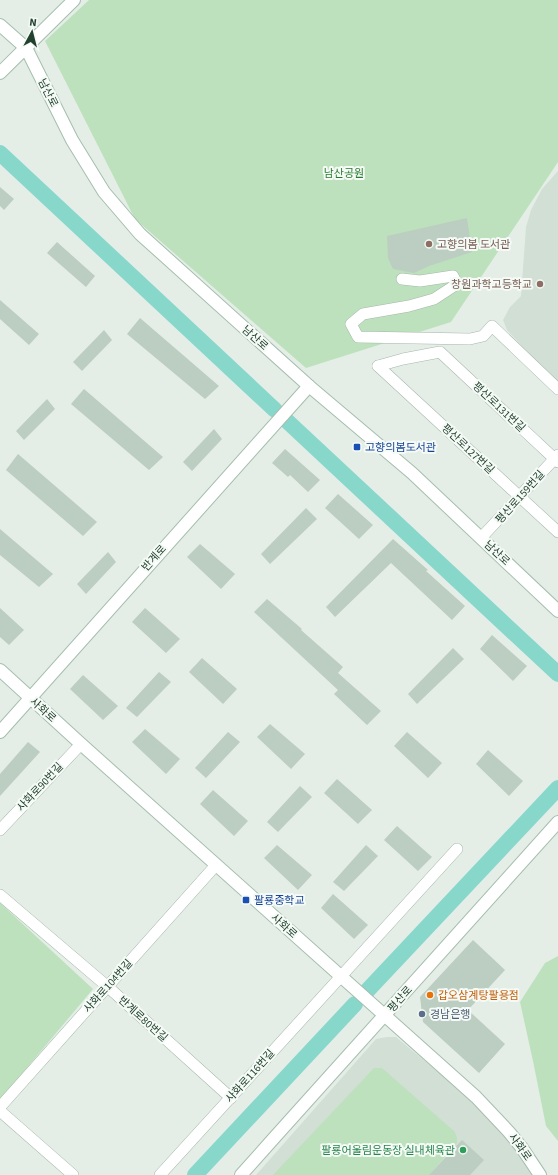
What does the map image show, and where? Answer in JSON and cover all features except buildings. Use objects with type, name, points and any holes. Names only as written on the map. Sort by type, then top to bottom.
[{"type":"main road","points":[[0,73],[74,0]]},
{"type":"main road","name":"남산로","points":[[0,25],[26,48],[72,140],[104,192],[140,234],[308,386],[412,473],[558,611]]},
{"type":"main road","name":"반계로","points":[[0,732],[308,386]]},
{"type":"main road","name":"사화로","points":[[0,670],[80,744],[456,1078],[510,1132],[540,1175]]},
{"type":"main road","name":"평산로","points":[[244,1174],[311,1096],[558,822]]},
{"type":"street","points":[[402,279],[420,281],[453,276],[457,284],[434,299],[409,306],[362,314],[351,324],[358,337],[470,339],[483,336],[492,326],[558,389]]},
{"type":"street","name":"평산로127번길","points":[[440,352],[403,359],[378,366],[558,532]]},
{"type":"street","name":"평산로131번길","points":[[440,352],[557,459]]},
{"type":"street","name":"평산로159번길","points":[[481,538],[557,459]]},
{"type":"street","name":"사화로90번길","points":[[0,830],[80,744]]},
{"type":"street","name":"사화로116번길","points":[[160,1175],[456,850]]},
{"type":"street","name":"사화로104번길","points":[[0,1107],[216,865]]},
{"type":"street","name":"반계로80번길","points":[[0,895],[108,987],[231,1098]]},
{"type":"street","points":[[0,1112],[73,1175]]},
{"type":"shaded area","name":"창원과학고등학교","points":[[558,171],[558,386],[507,330],[503,320],[510,307],[521,296],[526,227],[531,210],[542,189]]},
{"type":"shaded area","points":[[396,1037],[479,1106],[539,1175],[256,1175],[376,1039]]},
{"type":"green space","name":"남산공원","points":[[89,0],[558,0],[558,162],[451,322],[306,368],[135,219],[45,41]]},
{"type":"green space","points":[[0,903],[93,989],[0,1100]]},
{"type":"green space","points":[[558,956],[558,1141],[546,1126],[520,1002],[545,963]]},
{"type":"green space","points":[[374,1068],[382,1068],[455,1132],[457,1143],[429,1175],[273,1175]]},
{"type":"waterway","points":[[0,153],[275,410]]},
{"type":"waterway","points":[[287,421],[558,674]]},
{"type":"waterway","points":[[366,992],[558,788]]},
{"type":"waterway","points":[[195,1175],[355,1004]]},
{"type":"place","name":"고향의봄 도서관","points":[[429,244]]},
{"type":"place","name":"창원과학고등학교","points":[[540,284]]},
{"type":"place","name":"고향의봄도서관","points":[[357,447]]},
{"type":"place","name":"팔룡중학교","points":[[246,900]]},
{"type":"place","name":"갑오삼계탕팔용점","points":[[430,995]]},
{"type":"place","name":"경남은행","points":[[422,1014]]},
{"type":"place","name":"팔룡어울림운동장 실내체육관","points":[[463,1150]]}]
